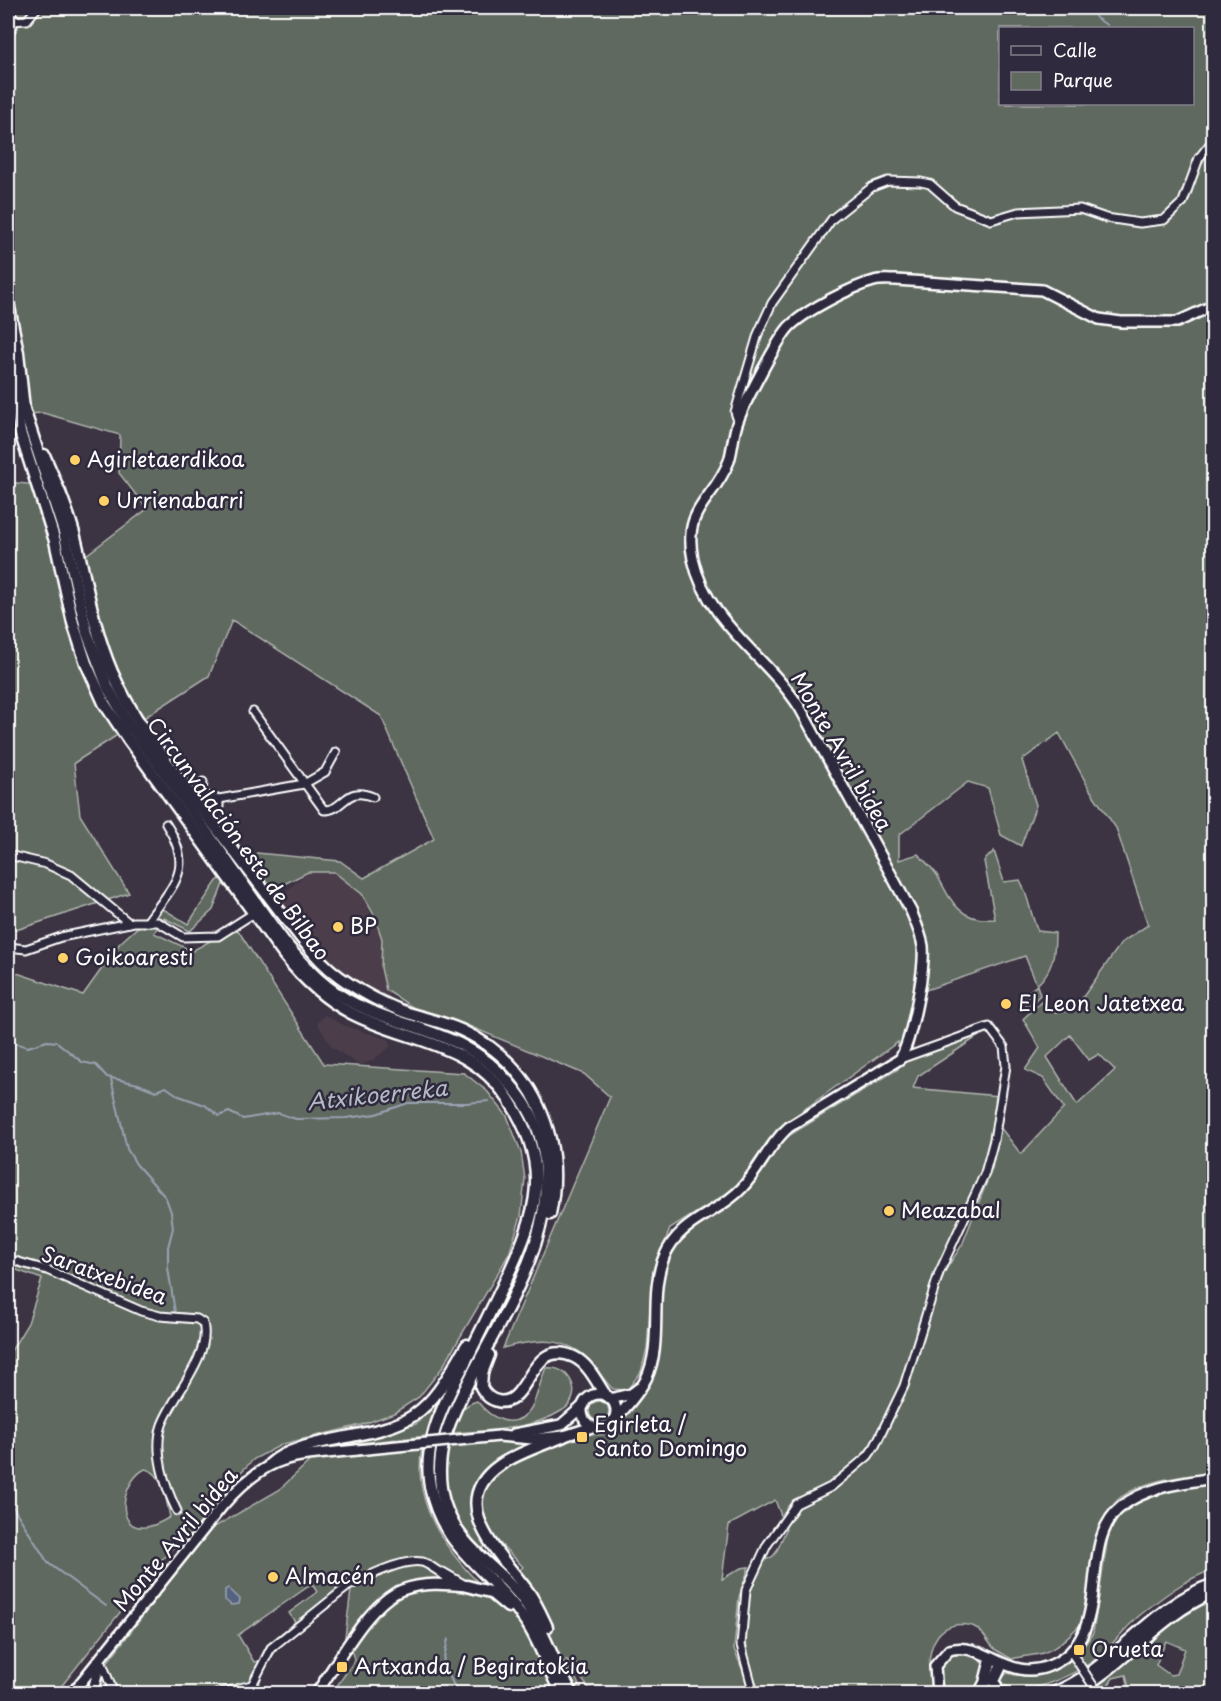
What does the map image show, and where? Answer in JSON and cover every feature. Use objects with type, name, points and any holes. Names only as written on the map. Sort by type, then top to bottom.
[{"type":"main road","name":"Circunvalación este de Bilbao","points":[[8,302],[18,353],[24,404],[33,442],[64,532],[80,606],[95,656],[116,702],[158,766],[297,957],[316,977],[358,1006],[439,1034],[471,1048],[495,1067],[524,1104],[540,1136],[546,1190],[535,1245],[448,1424],[440,1454],[440,1485],[450,1518],[458,1533],[523,1599],[573,1694]]},
{"type":"main road","name":"Circunvalación este de Bilbao","points":[[8,359],[20,432],[55,541],[68,602],[86,663],[104,703],[127,738],[299,973],[327,999],[362,1018],[453,1050],[474,1062],[509,1100],[532,1149],[537,1178],[536,1202],[528,1233],[450,1392],[434,1432],[429,1480],[436,1512],[444,1529],[464,1555],[507,1597],[535,1639],[562,1694]]},
{"type":"main road","points":[[24,404],[64,504],[99,637],[113,673],[152,741],[213,824],[324,964],[386,1003],[458,1029],[486,1043],[507,1060],[535,1097],[549,1128],[555,1163],[554,1195],[540,1247],[482,1373],[481,1387],[489,1398],[500,1402],[509,1401],[519,1392],[538,1362],[559,1354],[581,1362],[608,1397]]},
{"type":"main road","points":[[507,1315],[513,1292]]},
{"type":"main road","points":[[270,1464],[276,1457],[291,1451],[377,1430],[414,1416],[437,1391],[500,1294]]},
{"type":"main road","points":[[547,1642],[548,1631],[536,1603],[486,1537],[478,1515],[478,1503],[484,1482],[498,1466],[564,1436]]},
{"type":"main road","points":[[1051,1694],[1084,1678],[1174,1603],[1214,1584]]},
{"type":"main road","points":[[467,1586],[490,1592],[502,1601],[535,1639]]},
{"type":"main road","points":[[1071,1694],[1098,1678],[1165,1619],[1193,1600],[1214,1592]]},
{"type":"main road","points":[[978,1694],[985,1683],[991,1663]]},
{"type":"main road","points":[[1002,1664],[994,1681],[998,1691],[1003,1694]]},
{"type":"street","points":[[8,8],[12,21],[8,32]]},
{"type":"street","points":[[12,21],[27,20],[37,8]]},
{"type":"street","points":[[738,421],[735,412],[758,333],[772,303],[832,219],[872,187],[888,182],[930,184],[955,206],[991,220],[1018,213],[1080,209],[1106,218],[1140,223],[1164,220],[1183,202],[1199,159],[1214,139]]},
{"type":"street","name":"Monte Avril bidea","points":[[900,1059],[908,1046],[912,1030],[923,948],[919,930],[800,708],[785,685],[714,611],[693,560],[689,536],[693,518],[729,460],[738,421],[789,327],[800,318],[854,288],[875,281],[896,280],[1042,290],[1099,319],[1122,322],[1177,322],[1214,305]]},
{"type":"street","points":[[253,712],[324,810],[330,810],[352,794],[362,792],[374,797]]},
{"type":"street","points":[[199,783],[202,792],[211,799],[304,784],[325,772],[336,752]]},
{"type":"street","points":[[213,824],[219,816],[219,799]]},
{"type":"street","points":[[147,922],[174,882],[182,864],[180,847],[166,824]]},
{"type":"street","points":[[8,855],[46,864],[70,875],[129,923]]},
{"type":"street","points":[[8,947],[26,949],[61,937],[129,923],[147,922],[158,922],[183,937],[199,939],[218,936],[254,913]]},
{"type":"street","points":[[643,1384],[631,1394],[593,1396],[584,1405],[583,1418],[592,1427],[601,1428],[612,1422],[633,1400],[643,1384],[653,1355],[659,1271],[665,1255],[677,1237],[692,1222],[741,1189],[778,1136],[789,1127],[900,1059],[989,1027],[1004,1047],[1006,1066],[994,1140],[985,1173],[939,1273],[904,1386],[875,1446],[868,1456],[831,1486],[796,1504],[767,1545],[746,1590],[741,1645],[754,1694]]},
{"type":"street","name":"Saratxebidea","points":[[8,1259],[47,1270],[141,1311],[160,1316],[197,1319],[202,1323],[204,1342],[162,1426],[159,1443],[169,1496],[177,1511]]},
{"type":"street","points":[[608,1397],[616,1410],[612,1422]]},
{"type":"street","name":"Monte Avril bidea","points":[[72,1692],[103,1659],[223,1505],[247,1479],[270,1464],[290,1457],[499,1436],[561,1425],[584,1405]]},
{"type":"street","name":"Monte Avril bidea","points":[[499,1436],[532,1439],[564,1436],[592,1427]]},
{"type":"street","points":[[937,1694],[935,1666],[949,1650],[968,1648],[991,1663],[1016,1669],[1038,1669],[1051,1665],[1072,1653],[1087,1623],[1102,1540],[1112,1515],[1127,1502],[1144,1494],[1164,1487],[1214,1478]]},
{"type":"street","points":[[216,1694],[252,1685],[271,1648],[347,1587],[384,1570],[423,1562],[446,1577],[450,1585]]},
{"type":"street","points":[[432,1568],[467,1586]]},
{"type":"street","points":[[316,1694],[365,1623],[387,1598],[418,1585],[467,1586]]},
{"type":"street","points":[[1072,1653],[1097,1692]]},
{"type":"street","points":[[103,1659],[107,1678],[114,1694]]},
{"type":"street","name":"Monte Avril bidea","points":[[90,1694],[93,1680],[103,1659]]},
{"type":"street","points":[[93,1680],[100,1676],[107,1678]]},
{"type":"street","points":[[72,1692],[90,1694]]},
{"type":"shaded area","name":"BP","points":[[308,872],[334,872],[362,894],[382,939],[381,968],[391,1000],[353,980],[324,958],[276,900]]},
{"type":"shaded area","points":[[325,1015],[345,1026],[390,1040],[390,1047],[372,1061],[359,1065],[331,1046],[317,1023]]},
{"type":"green space","points":[[8,8],[1213,8],[1213,1472],[1154,1482],[1121,1497],[1111,1507],[1100,1538],[1088,1609],[1082,1622],[1065,1639],[1045,1652],[1012,1659],[996,1650],[973,1626],[955,1625],[944,1630],[932,1647],[929,1670],[933,1693],[758,1694],[750,1664],[745,1626],[745,1607],[753,1574],[762,1562],[776,1553],[786,1530],[785,1525],[798,1506],[832,1490],[876,1452],[905,1393],[941,1277],[962,1245],[992,1169],[1000,1127],[1021,1154],[1064,1108],[1043,1078],[1025,1070],[1040,1048],[1023,1019],[1041,1002],[1055,1012],[1073,1011],[1122,942],[1148,925],[1116,828],[1090,790],[1059,733],[1022,760],[1036,805],[1021,846],[1001,835],[988,788],[968,782],[899,835],[899,860],[918,854],[935,872],[958,909],[965,914],[983,919],[995,919],[984,861],[994,851],[1004,882],[1020,880],[1038,931],[1055,933],[1054,955],[1047,974],[1037,985],[1025,956],[923,991],[913,1046],[905,1060],[980,1035],[918,1076],[913,1088],[998,1096],[983,1167],[937,1269],[902,1384],[873,1443],[851,1467],[829,1485],[796,1501],[782,1518],[775,1500],[729,1525],[722,1579],[741,1568],[749,1567],[739,1597],[734,1649],[752,1693],[597,1693],[588,1687],[566,1659],[583,1693],[332,1693],[355,1660],[345,1637],[351,1590],[292,1633],[269,1661],[261,1677],[258,1693],[97,1693],[98,1681],[109,1660],[209,1530],[279,1490],[315,1456],[422,1448],[420,1470],[422,1491],[428,1510],[448,1547],[491,1595],[523,1567],[496,1539],[484,1521],[481,1502],[486,1486],[497,1473],[533,1452],[586,1432],[612,1426],[649,1379],[661,1279],[669,1254],[681,1238],[731,1191],[670,1229],[653,1271],[647,1348],[641,1372],[627,1390],[613,1389],[582,1354],[562,1344],[539,1341],[503,1348],[610,1097],[584,1074],[462,1023],[442,1021],[432,1017],[386,990],[381,968],[382,939],[374,915],[362,894],[334,872],[308,872],[242,905],[223,884],[213,910],[190,931],[164,918],[154,933],[192,951],[236,927],[324,1064],[464,1073],[487,1091],[507,1116],[521,1152],[525,1179],[521,1216],[509,1254],[442,1368],[419,1397],[394,1413],[361,1425],[283,1444],[254,1459],[219,1494],[212,1508],[188,1538],[171,1549],[160,1562],[56,1693],[8,1693],[8,1349],[11,1351],[28,1323],[42,1279],[8,1267],[8,970],[83,995],[120,943],[160,907],[188,924],[217,881],[257,853],[340,861],[364,878],[434,839],[381,716],[232,620],[209,676],[74,763],[80,815],[129,893],[16,930],[8,918],[8,482],[66,488],[86,555],[147,509],[119,473],[120,435],[43,413],[8,415]],"holes":[[[1070,1035],[1089,1060],[1099,1054],[1115,1070],[1077,1105],[1047,1057]],[[898,1042],[898,1069],[790,1135],[736,1186],[777,1129]],[[145,1469],[151,1471],[160,1481],[170,1517],[151,1526],[138,1527],[129,1522],[125,1512],[125,1500],[135,1477]],[[312,1584],[317,1592],[289,1613],[295,1622],[267,1645],[259,1661],[254,1662],[238,1635]]]},
{"type":"green space","points":[[1037,985],[1040,995],[1026,1009],[1024,995]]},
{"type":"green space","points":[[546,1368],[562,1371],[572,1382],[573,1397],[570,1404],[563,1410],[551,1417],[523,1426],[451,1433],[463,1409],[477,1401],[489,1413],[503,1420],[518,1420],[525,1416],[531,1408]]},
{"type":"green space","points":[[449,1383],[426,1436],[332,1446],[416,1424],[435,1404]]},
{"type":"green space","points":[[595,1401],[603,1401],[609,1407],[609,1415],[603,1421],[595,1421],[589,1415],[589,1407]]},
{"type":"green space","points":[[508,1441],[539,1443],[506,1455],[487,1471],[474,1504],[476,1528],[486,1547],[480,1548],[462,1527],[444,1488],[446,1445]]},
{"type":"green space","points":[[1213,1483],[1213,1570],[1193,1578],[1165,1596],[1139,1616],[1099,1656],[1076,1671],[1053,1682],[1029,1689],[1011,1689],[1000,1681],[1007,1673],[1021,1676],[1045,1674],[1067,1663],[1085,1644],[1093,1633],[1108,1537],[1116,1520],[1126,1509],[1138,1500],[1151,1495]]},
{"type":"green space","points":[[1213,1595],[1213,1693],[1130,1693],[1126,1675],[1113,1678],[1104,1692],[1097,1686],[1178,1613]],"holes":[[[1166,1641],[1185,1649],[1176,1674],[1170,1675],[1156,1665]]]},
{"type":"green space","points":[[957,1652],[976,1657],[984,1668],[985,1674],[982,1681],[968,1694],[944,1693],[939,1671],[943,1661]]},
{"type":"water","points":[[228,1588],[240,1599],[239,1604],[231,1605],[225,1600],[225,1590]]},
{"type":"waterway","points":[[1092,8],[1096,18],[1107,25]]},
{"type":"waterway","name":"Atxikoerreka","points":[[8,1041],[28,1047],[47,1041],[57,1042],[82,1062],[96,1065],[107,1077],[156,1091],[166,1087],[179,1096],[205,1105],[219,1116],[229,1112],[243,1119],[278,1113],[296,1119],[346,1118],[376,1114],[408,1103],[489,1101]]},
{"type":"waterway","points":[[111,1079],[127,1149],[136,1164],[166,1198],[171,1212],[173,1228],[168,1247],[168,1268],[175,1312]]},
{"type":"waterway","points":[[8,1499],[48,1563],[106,1606]]},
{"type":"waterway","points":[[448,1639],[443,1663],[458,1694]]},
{"type":"place","name":"Agirletaerdikoa","points":[[75,460]]},
{"type":"place","name":"Urrienabarri","points":[[104,501]]},
{"type":"place","name":"BP","points":[[338,927]]},
{"type":"place","name":"Goikoaresti","points":[[63,958]]},
{"type":"place","name":"El Leon Jatetxea","points":[[1006,1004]]},
{"type":"place","name":"Meazabal","points":[[889,1211]]},
{"type":"place","name":"Egirleta / Santo Domingo","points":[[582,1437]]},
{"type":"place","name":"Almacén","points":[[273,1577]]},
{"type":"place","name":"Orueta","points":[[1079,1650]]},
{"type":"place","name":"Artxanda / Begiratokia","points":[[342,1667]]}]
